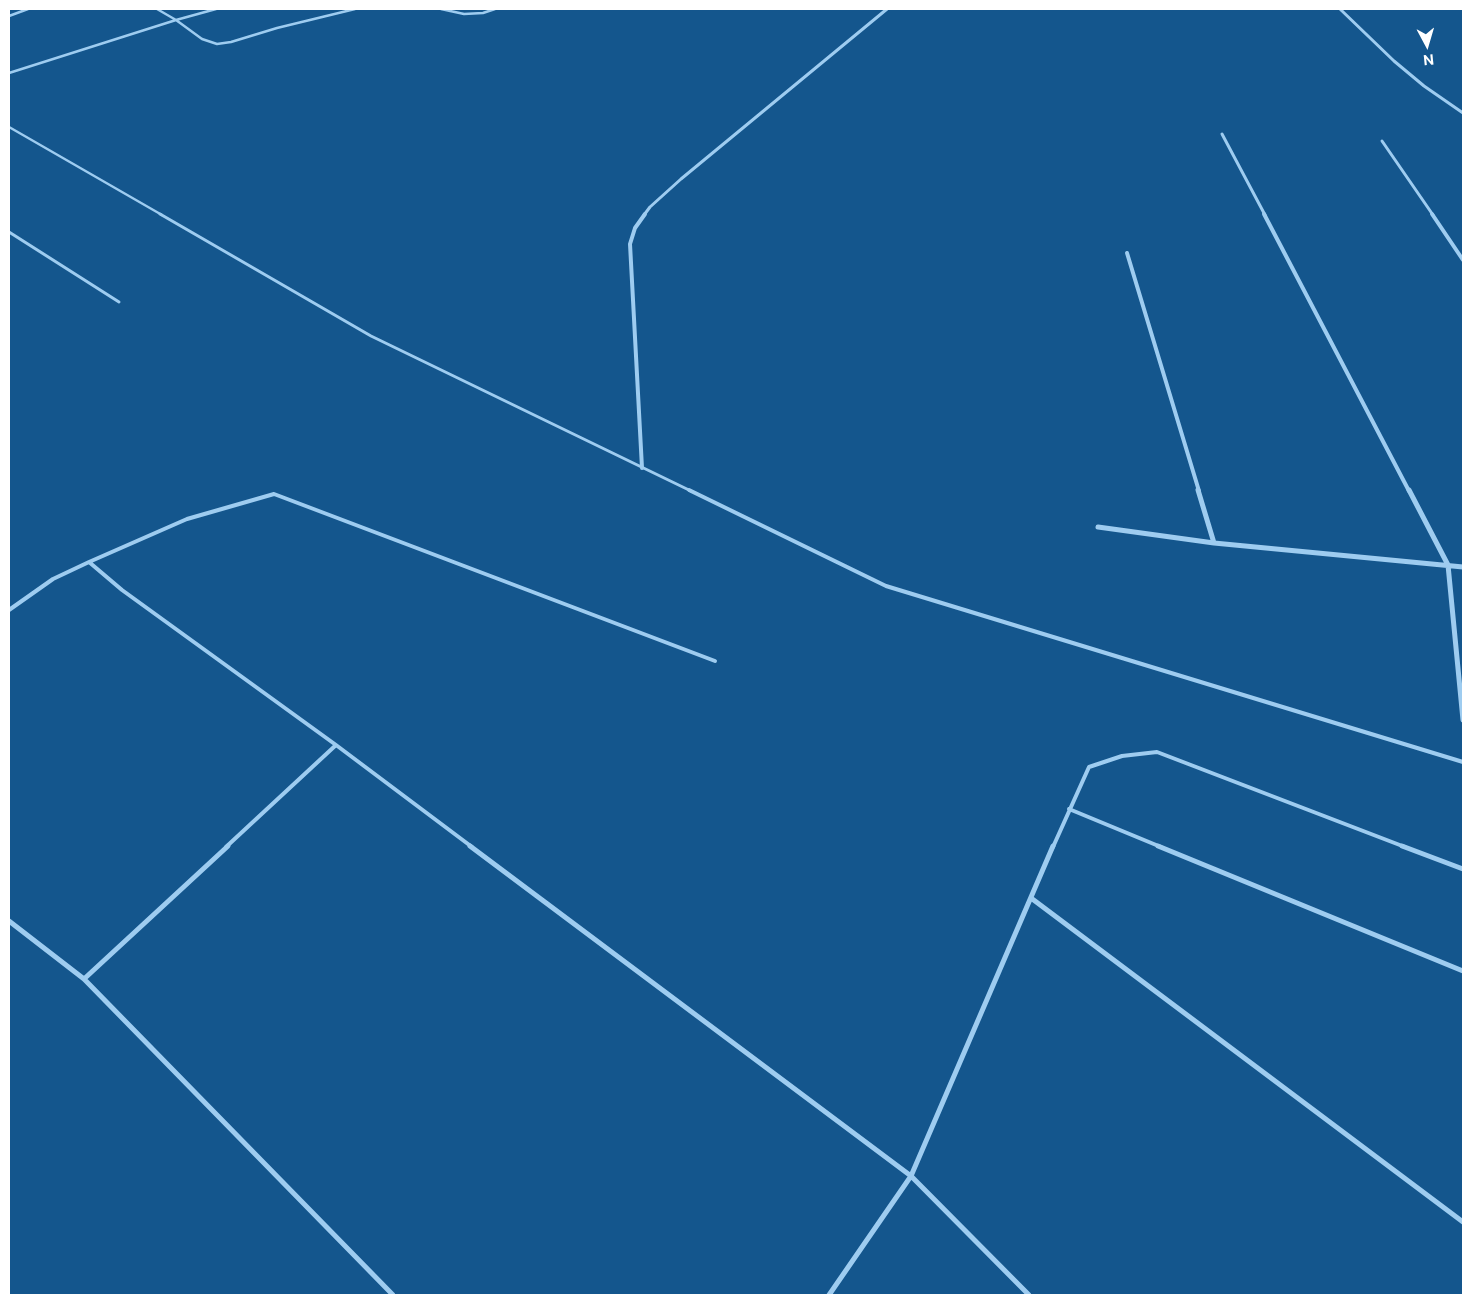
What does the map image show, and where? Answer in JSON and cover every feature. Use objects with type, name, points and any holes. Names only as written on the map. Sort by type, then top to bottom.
[{"type":"street","points":[[642,468],[630,244],[635,228],[650,207],[681,179],[887,9]]},
{"type":"street","points":[[1340,9],[1424,86],[1463,113]]},
{"type":"street","points":[[1222,134],[1448,565],[1463,720]]},
{"type":"street","points":[[1382,141],[1463,260]]},
{"type":"street","points":[[1128,253],[1214,543]]},
{"type":"street","points":[[1098,527],[1214,543],[1463,567]]},
{"type":"lane","points":[[9,16],[28,9]]},
{"type":"lane","points":[[157,9],[202,39],[218,44],[356,9]]},
{"type":"lane","points":[[9,73],[216,9]]},
{"type":"lane","points":[[441,9],[464,14],[484,13],[495,9]]},
{"type":"lane","points":[[9,127],[371,336],[886,586],[1463,762]]},
{"type":"lane","points":[[9,232],[119,302]]},
{"type":"lane","points":[[9,610],[53,579],[187,519],[274,494],[715,661]]},
{"type":"lane","points":[[89,562],[122,590],[336,745],[911,1176],[1029,1295]]},
{"type":"lane","points":[[84,979],[336,745]]},
{"type":"lane","points":[[829,1295],[911,1176],[1089,767],[1122,756],[1157,752],[1463,869]]},
{"type":"lane","points":[[1069,810],[1463,971]]},
{"type":"lane","points":[[1031,898],[1463,1222]]},
{"type":"lane","points":[[9,921],[84,979],[393,1295]]}]
